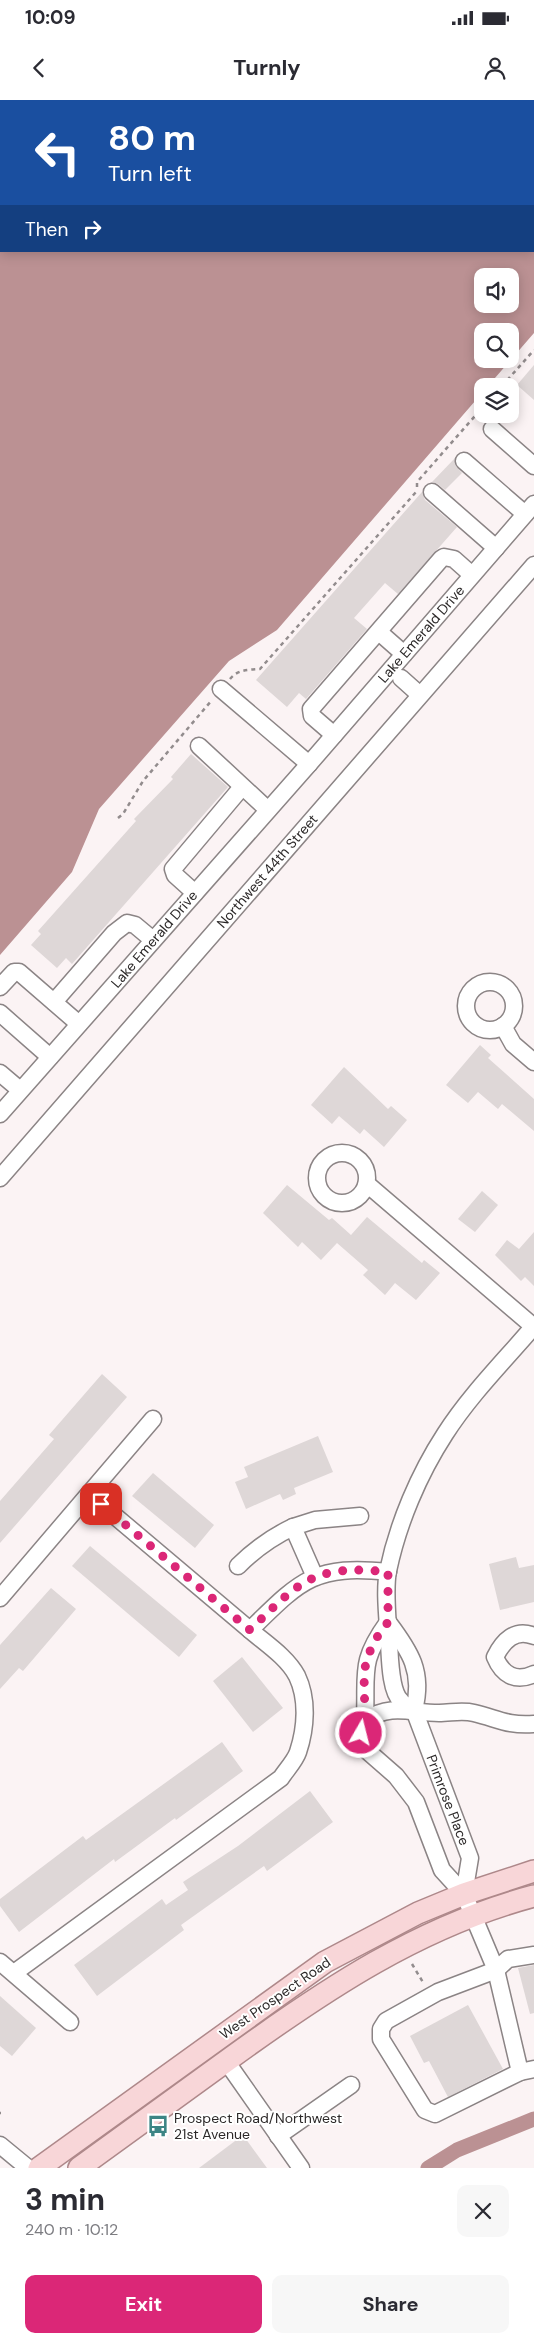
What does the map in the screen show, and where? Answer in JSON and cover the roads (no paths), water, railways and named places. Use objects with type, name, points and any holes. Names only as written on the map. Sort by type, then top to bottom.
[{"type":"main road","name":"West Prospect Road","points":[[39,2168],[325,1962],[394,1924],[464,1894],[534,1871]]},
{"type":"main road","name":"West Prospect Road","points":[[79,2168],[226,2061],[346,1978],[400,1948],[474,1916],[534,1896]]},
{"type":"street","points":[[492,429],[534,466]]},
{"type":"street","points":[[464,461],[529,509]]},
{"type":"street","points":[[432,492],[496,548]]},
{"type":"street","name":"Lake Emerald Drive","points":[[0,1114],[309,764],[529,509]]},
{"type":"street","points":[[334,735],[312,716],[311,709],[444,557],[454,560],[472,575]]},
{"type":"street","name":"Northwest 44th Street","points":[[0,1178],[534,565]]},
{"type":"street","points":[[379,632],[404,654]]},
{"type":"street","points":[[401,678],[420,695]]},
{"type":"street","points":[[221,689],[309,764]]},
{"type":"street","points":[[199,746],[268,810]]},
{"type":"street","points":[[194,893],[175,875],[173,869],[242,787]]},
{"type":"street","points":[[54,1002],[114,933],[127,923],[135,924],[153,940]]},
{"type":"street","points":[[0,987],[14,972],[19,972],[79,1024]]},
{"type":"street","points":[[0,1013],[50,1057]]},
{"type":"street","points":[[503,1026],[513,1044],[534,1062]]},
{"type":"street","points":[[0,1073],[20,1090]]},
{"type":"street","points":[[367,1184],[534,1326],[484,1384],[445,1434],[416,1485],[388,1572],[388,1622],[391,1668],[395,1691],[400,1701],[414,1710]]},
{"type":"street","points":[[0,1598],[153,1419]]},
{"type":"street","points":[[14,1974],[281,1778],[298,1753],[304,1722],[304,1698],[296,1675],[286,1661],[90,1495]]},
{"type":"street","points":[[238,1566],[253,1551],[293,1527],[315,1520],[360,1516]]},
{"type":"street","points":[[293,1527],[315,1577]]},
{"type":"street","points":[[250,1630],[284,1596],[307,1580],[336,1570],[359,1569],[388,1572]]},
{"type":"street","points":[[388,1622],[408,1650],[416,1671],[417,1698],[414,1710]]},
{"type":"street","points":[[388,1622],[375,1640],[367,1658],[364,1673],[365,1720],[361,1733],[364,1748],[396,1776],[416,1802],[442,1870],[464,1894],[496,1970],[527,2070],[435,2114],[430,2114],[425,2110],[381,2039],[381,2029],[386,2021],[438,1992],[496,1970],[508,1959],[534,1955]]},
{"type":"street","points":[[534,1636],[526,1633],[513,1635],[502,1643],[495,1657],[500,1669],[508,1675],[521,1678],[534,1674]]},
{"type":"street","points":[[365,1720],[376,1713],[393,1709],[440,1713],[455,1711],[474,1713],[503,1723],[534,1724]]},
{"type":"street","name":"Primrose Place","points":[[414,1710],[470,1858],[464,1894]]},
{"type":"street","points":[[0,1962],[70,2022]]},
{"type":"street","points":[[226,2061],[301,2168]]},
{"type":"street","points":[[278,2136],[351,2085]]},
{"type":"street","points":[[0,2145],[28,2168]]},
{"type":"waterway","points":[[428,2168],[457,2150],[534,2119]]},
{"type":"place","name":"Prospect Road/Northwest 21st Avenue","points":[[158,2126]]}]
